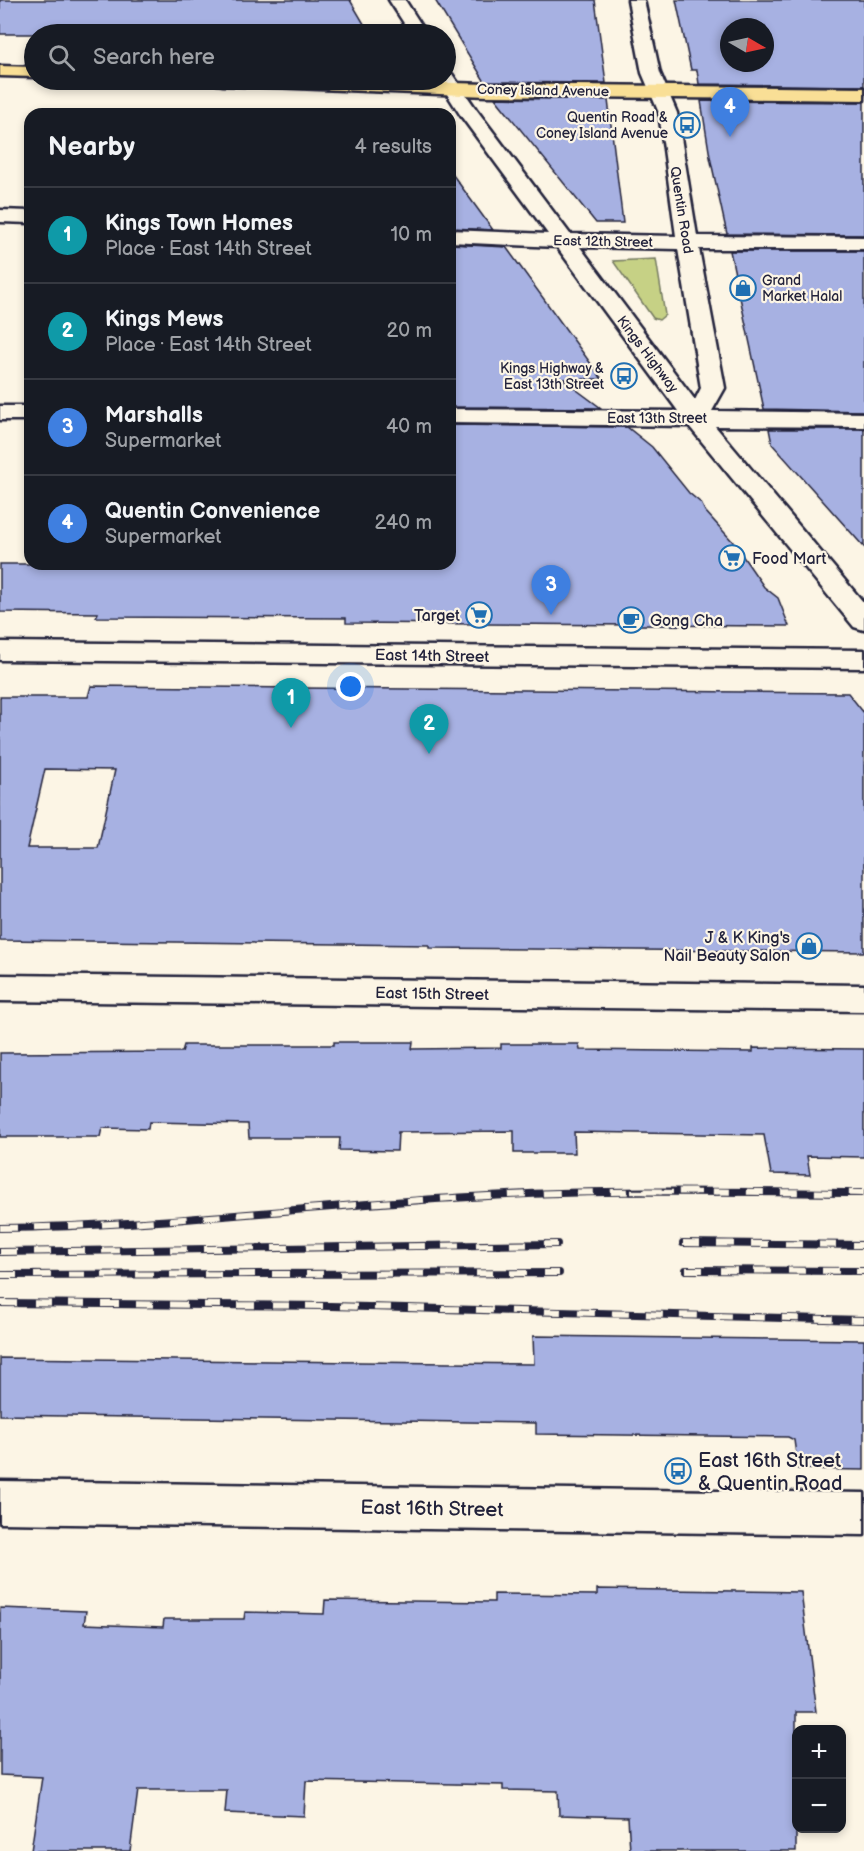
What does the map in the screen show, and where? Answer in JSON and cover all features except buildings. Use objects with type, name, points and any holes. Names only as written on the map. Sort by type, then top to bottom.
[{"type":"main road","points":[[0,71],[24,72]]},
{"type":"main road","name":"Coney Island Avenue","points":[[456,83],[659,93],[864,94]]},
{"type":"street","points":[[398,0],[412,24]]},
{"type":"street","name":"Quentin Road","points":[[636,0],[651,73],[668,113],[687,242],[713,388],[696,418]]},
{"type":"street","name":"Kings Highway","points":[[454,90],[696,418],[864,621]]},
{"type":"street","points":[[0,216],[24,217]]},
{"type":"street","name":"East 12th Street","points":[[456,236],[564,241],[864,243]]},
{"type":"street","points":[[0,413],[24,413]]},
{"type":"street","name":"East 13th Street","points":[[456,417],[864,420]]},
{"type":"street","name":"East 14th Street","points":[[0,651],[864,659]]},
{"type":"street","name":"East 15th Street","points":[[0,988],[864,998]]},
{"type":"street","name":"East 16th Street","points":[[0,1502],[864,1514]]},
{"type":"green space","points":[[656,259],[665,315],[659,320],[653,318],[613,261]]},
{"type":"railway","points":[[0,1228],[122,1223],[535,1194],[676,1192]]},
{"type":"railway","points":[[676,1192],[718,1192]]},
{"type":"railway","points":[[676,1192],[864,1193]]},
{"type":"railway","points":[[683,1243],[864,1245]]},
{"type":"railway","points":[[0,1252],[557,1244]]},
{"type":"railway","points":[[686,1270],[864,1271]]},
{"type":"railway","points":[[0,1275],[559,1273]]},
{"type":"railway","points":[[0,1303],[331,1306],[864,1320]]},
{"type":"place","name":"Quentin Road & Coney Island Avenue","points":[[687,125]]},
{"type":"place","name":"Quentin Convenience","points":[[730,137]]},
{"type":"place","name":"Grand Market Halal","points":[[743,288]]},
{"type":"place","name":"Kings Highway & East 13th Street","points":[[624,376]]},
{"type":"place","name":"Food Mart","points":[[732,558]]},
{"type":"place","name":"Target","points":[[479,615]]},
{"type":"place","name":"Marshalls","points":[[551,615]]},
{"type":"place","name":"Gong Cha","points":[[631,620]]},
{"type":"place","name":"Kings Town Homes","points":[[291,728]]},
{"type":"place","name":"Kings Mews","points":[[429,754]]},
{"type":"place","name":"J & K King's Nail Beauty Salon","points":[[809,946]]},
{"type":"place","name":"East 16th Street & Quentin Road","points":[[678,1471]]}]
